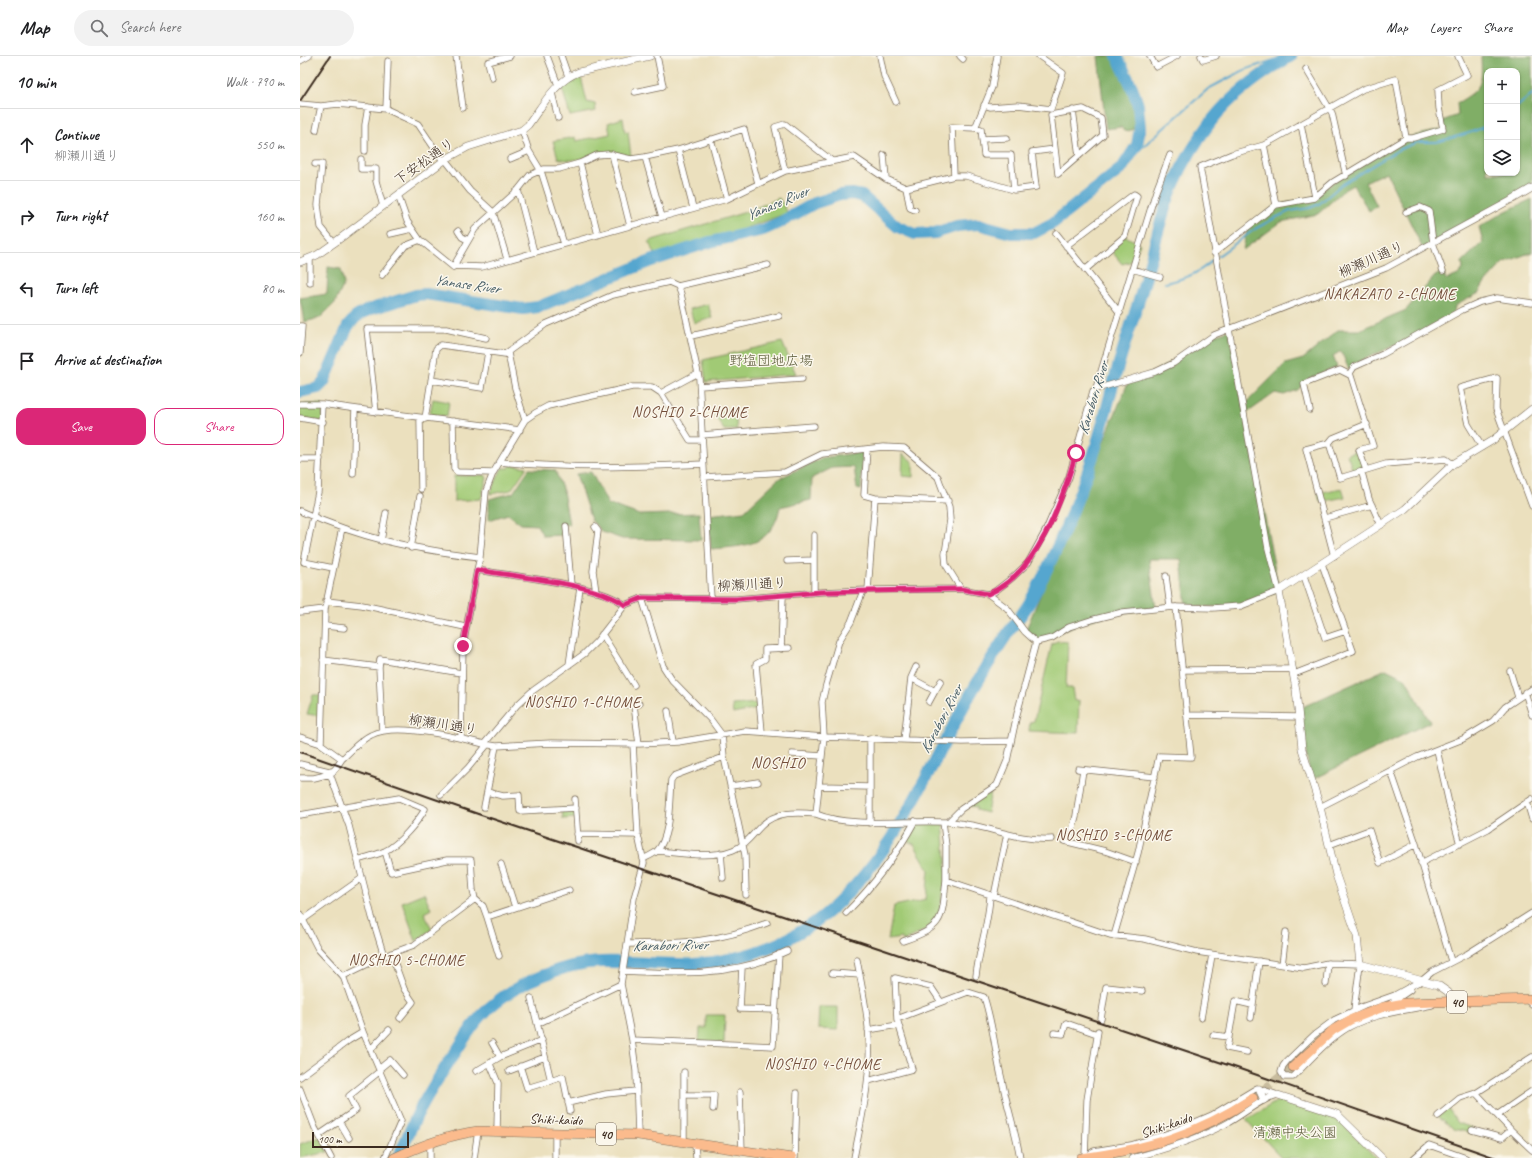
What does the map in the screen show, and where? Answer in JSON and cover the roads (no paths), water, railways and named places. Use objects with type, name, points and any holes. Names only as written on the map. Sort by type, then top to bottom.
[{"type":"main road","name":"40","points":[[1293,1067],[1333,1030],[1350,1020],[1383,1007],[1404,1003],[1530,1001]]},
{"type":"main road","name":"Shiki-kaido","points":[[1081,1158],[1131,1151],[1171,1139],[1214,1121],[1253,1098]]},
{"type":"main road","name":"Shiki-kaido","points":[[394,1158],[430,1142],[457,1134],[478,1131],[497,1131],[638,1135],[792,1158]]},
{"type":"street","points":[[300,61],[309,56]]},
{"type":"street","points":[[456,56],[463,108]]},
{"type":"street","points":[[492,78],[488,62],[510,56]]},
{"type":"street","points":[[547,56],[558,85]]},
{"type":"street","points":[[561,56],[568,76]]},
{"type":"street","points":[[564,244],[541,171],[529,151],[522,130],[528,125],[558,85],[568,76],[579,72],[650,56]]},
{"type":"street","points":[[635,92],[663,86],[657,56]]},
{"type":"street","points":[[880,56],[884,76],[896,102]]},
{"type":"street","points":[[975,128],[992,87],[997,56]]},
{"type":"street","points":[[984,105],[990,107],[1018,105],[1051,112],[1083,109],[1101,118],[1103,135],[1058,174],[1051,112],[1063,73],[1039,56]]},
{"type":"street","points":[[1150,56],[1156,67],[1177,56]]},
{"type":"street","points":[[1201,56],[1203,60],[1216,56]]},
{"type":"street","points":[[1215,257],[1276,205],[1315,197],[1333,182],[1346,176],[1406,138],[1413,138],[1443,129],[1439,108],[1438,90],[1467,75],[1458,56]]},
{"type":"street","points":[[386,109],[388,61]]},
{"type":"street","points":[[1306,70],[1332,113],[1346,176]]},
{"type":"street","points":[[1354,1010],[1360,964],[1357,936],[1341,890],[1320,806],[1302,749],[1294,672],[1279,592],[1268,548],[1200,167],[1232,154],[1264,145],[1363,89],[1396,79],[1406,138]]},
{"type":"street","points":[[552,93],[558,118]]},
{"type":"street","points":[[300,104],[321,106],[338,104],[386,109],[418,124],[441,158],[470,191],[493,212],[507,259]]},
{"type":"street","points":[[316,130],[321,106]]},
{"type":"street","points":[[365,151],[365,125],[368,107]]},
{"type":"street","points":[[1073,110],[1079,156]]},
{"type":"street","points":[[785,171],[775,127],[785,124],[832,161]]},
{"type":"street","points":[[1301,124],[1315,197]]},
{"type":"street","points":[[954,176],[952,127],[981,129],[984,155],[1011,155],[1014,190]]},
{"type":"street","points":[[453,267],[475,229],[518,190],[530,175],[541,171],[559,169],[580,163],[597,155],[612,154],[631,159],[645,157],[678,150],[744,129],[758,183]]},
{"type":"street","name":"下安松通り","points":[[300,262],[310,258],[334,243],[444,160],[468,147],[522,130]]},
{"type":"street","points":[[982,139],[1006,138]]},
{"type":"street","points":[[711,139],[727,199]]},
{"type":"street","points":[[1264,145],[1276,205]]},
{"type":"street","points":[[398,195],[408,221],[420,240],[453,267],[482,267],[727,199],[785,171],[854,157],[886,179],[906,188],[954,176],[966,176],[1014,190],[1036,187],[1032,152],[1055,149]]},
{"type":"street","points":[[678,150],[693,208]]},
{"type":"street","points":[[510,159],[529,151]]},
{"type":"street","points":[[612,154],[630,226]]},
{"type":"street","points":[[884,155],[886,179]]},
{"type":"street","points":[[1036,642],[1025,632],[1007,608],[988,594],[1000,588],[1021,570],[1038,545],[1054,514],[1069,477],[1093,391],[1098,388],[1156,191],[1170,155]]},
{"type":"street","points":[[645,157],[662,217]]},
{"type":"street","points":[[361,159],[361,169],[376,169],[376,181],[384,206]]},
{"type":"street","points":[[580,163],[598,235]]},
{"type":"street","points":[[315,164],[322,164],[318,205],[321,228],[334,243]]},
{"type":"street","points":[[906,188],[910,208],[915,210]]},
{"type":"street","name":"柳瀬川通り","points":[[1098,388],[1155,372],[1174,363],[1214,335],[1386,268],[1532,188]]},
{"type":"street","points":[[518,190],[534,252]]},
{"type":"street","points":[[1066,246],[1134,194],[1137,196],[1125,236],[1085,270]]},
{"type":"street","points":[[1406,212],[1420,208],[1429,211],[1433,243],[1443,271]]},
{"type":"street","points":[[390,234],[412,229]]},
{"type":"street","points":[[458,231],[462,237],[468,240]]},
{"type":"street","points":[[1056,233],[1120,313]]},
{"type":"street","points":[[382,275],[405,246],[420,240]]},
{"type":"street","points":[[310,258],[310,283]]},
{"type":"street","points":[[421,489],[422,419],[431,380],[436,348],[441,345],[488,352],[508,353],[546,324],[584,306],[613,295],[661,283],[669,282],[678,286],[768,265]]},
{"type":"street","points":[[1133,269],[1160,277]]},
{"type":"street","points":[[678,286],[691,336],[700,386],[711,599]]},
{"type":"street","points":[[1380,525],[1372,505],[1359,450],[1373,446],[1350,375],[1354,367],[1383,354],[1462,310],[1480,302],[1497,298],[1532,303]]},
{"type":"street","points":[[691,336],[779,316]]},
{"type":"street","points":[[300,326],[302,326],[300,353]]},
{"type":"street","points":[[376,412],[367,329],[446,329],[486,338]]},
{"type":"street","points":[[431,380],[482,388],[488,352]]},
{"type":"street","points":[[508,353],[515,388],[526,420]]},
{"type":"street","points":[[1310,410],[1304,384],[1340,370],[1350,375]]},
{"type":"street","points":[[661,393],[698,373]]},
{"type":"street","points":[[1482,447],[1468,424],[1460,388],[1497,378],[1496,409],[1532,506]]},
{"type":"street","points":[[700,386],[802,379]]},
{"type":"street","points":[[461,738],[461,674],[465,627],[480,557],[486,492],[493,473],[526,420],[548,406],[632,387],[652,387],[661,393],[690,440],[814,426]]},
{"type":"street","points":[[300,404],[322,404],[422,419],[453,421],[520,430]]},
{"type":"street","points":[[322,404],[323,422],[314,518],[304,562],[333,568]]},
{"type":"street","points":[[353,474],[356,444],[353,438],[355,409]]},
{"type":"street","points":[[1036,642],[1052,638],[1070,628],[1091,620],[1123,612],[1173,607],[1241,606],[1279,592],[1405,509],[1453,464],[1504,432],[1532,410]]},
{"type":"street","points":[[300,418],[323,422]]},
{"type":"street","points":[[453,421],[454,469],[457,472],[493,473]]},
{"type":"street","points":[[1334,556],[1306,449],[1329,442],[1333,438],[1367,424]]},
{"type":"street","points":[[1329,442],[1340,478],[1364,472],[1386,464],[1446,459],[1453,464]]},
{"type":"street","points":[[704,477],[785,472],[822,454],[883,447],[904,448],[938,477],[948,501],[950,520],[945,554],[946,565],[961,589]]},
{"type":"street","points":[[867,449],[864,495],[875,498],[948,501]]},
{"type":"street","points":[[300,459],[320,459]]},
{"type":"street","points":[[500,462],[528,465],[610,468],[703,464]]},
{"type":"street","points":[[411,548],[420,496]]},
{"type":"street","points":[[816,814],[824,737],[822,702],[838,646],[865,591],[875,498]]},
{"type":"street","points":[[1325,518],[1372,505]]},
{"type":"street","points":[[300,512],[381,541],[411,548],[480,557]]},
{"type":"street","points":[[381,541],[386,513]]},
{"type":"street","points":[[566,526],[571,586]]},
{"type":"street","points":[[594,527],[598,531],[593,571],[596,592]]},
{"type":"street","points":[[321,744],[325,609],[342,528]]},
{"type":"street","points":[[814,535],[814,592]]},
{"type":"street","points":[[787,561],[814,560]]},
{"type":"street","points":[[1183,670],[1294,672],[1353,651],[1322,564]]},
{"type":"street","points":[[477,570],[580,588],[618,599],[625,605]]},
{"type":"street","points":[[1112,935],[1136,862],[1159,756],[1191,757],[1183,670],[1173,607],[1166,576]]},
{"type":"street","points":[[1304,576],[1325,638],[1346,631]]},
{"type":"street","points":[[569,665],[580,588]]},
{"type":"street","name":"柳瀬川通り","points":[[331,773],[342,759],[362,741],[371,735],[382,731],[422,732],[461,738],[485,744],[517,705],[531,692],[581,656],[602,634],[625,605],[642,598],[736,599],[783,596],[814,592],[961,589],[988,594]]},
{"type":"street","points":[[781,648],[783,596]]},
{"type":"street","points":[[642,598],[663,666],[672,680],[711,720],[722,735],[724,757],[743,845],[746,895]]},
{"type":"street","points":[[326,600],[362,605],[465,627]]},
{"type":"street","points":[[300,612],[325,609]]},
{"type":"street","points":[[324,626],[344,628]]},
{"type":"street","points":[[602,634],[634,684]]},
{"type":"street","points":[[945,822],[961,809],[997,786],[1007,761],[1036,642]]},
{"type":"street","points":[[762,732],[756,664],[765,659],[765,649],[789,648]]},
{"type":"street","points":[[382,731],[379,667],[380,659],[461,674]]},
{"type":"street","points":[[324,660],[379,667]]},
{"type":"street","points":[[904,740],[911,678],[916,667]]},
{"type":"street","points":[[1510,671],[1518,697]]},
{"type":"street","points":[[911,678],[935,691]]},
{"type":"street","points":[[929,702],[942,681]]},
{"type":"street","points":[[1320,806],[1417,757],[1463,739],[1493,721],[1505,707],[1524,692],[1532,689]]},
{"type":"street","points":[[1524,692],[1532,715]]},
{"type":"street","points":[[627,705],[637,705],[636,744],[638,835],[644,863],[634,898],[621,984],[632,1040],[638,1135]]},
{"type":"street","points":[[668,712],[673,742]]},
{"type":"street","points":[[1188,715],[1299,717]]},
{"type":"street","points":[[441,794],[468,768],[485,744],[496,746],[551,743],[636,744],[673,742],[745,731],[824,737],[904,740],[1011,741]]},
{"type":"street","points":[[300,737],[321,744],[342,759]]},
{"type":"street","points":[[870,738],[870,822]]},
{"type":"street","points":[[484,807],[496,746]]},
{"type":"street","points":[[1437,750],[1460,844]]},
{"type":"street","points":[[792,754],[822,756]]},
{"type":"street","points":[[644,859],[657,851],[664,838],[669,812],[671,780],[674,776],[724,757]]},
{"type":"street","points":[[300,764],[331,773]]},
{"type":"street","points":[[1136,862],[1105,851],[1066,842],[1076,816],[1081,770],[1155,777]]},
{"type":"street","points":[[1391,771],[1416,844],[1451,961]]},
{"type":"street","points":[[300,778],[314,778],[331,773]]},
{"type":"street","points":[[331,773],[334,788],[343,806],[384,956]]},
{"type":"street","points":[[731,786],[758,782]]},
{"type":"street","points":[[819,786],[870,787]]},
{"type":"street","points":[[487,792],[503,796],[519,795],[520,811],[576,808]]},
{"type":"street","points":[[300,815],[343,806],[399,798],[425,809],[414,826],[385,851],[358,860]]},
{"type":"street","points":[[575,799],[578,841]]},
{"type":"street","points":[[1421,863],[1488,829],[1530,800],[1532,819]]},
{"type":"street","points":[[657,851],[702,854],[721,853],[733,850],[743,845],[762,825],[787,813],[816,814],[826,818],[870,822],[960,822],[1029,839],[1052,839]]},
{"type":"street","points":[[846,913],[893,860],[914,821]]},
{"type":"street","points":[[903,941],[924,933],[937,924],[942,916],[946,880],[945,822]]},
{"type":"street","points":[[1329,845],[1369,830],[1380,863],[1416,844]]},
{"type":"street","points":[[577,834],[638,835]]},
{"type":"street","points":[[976,976],[981,947],[990,914],[992,896],[1007,834]]},
{"type":"street","points":[[385,851],[391,872],[447,860],[471,860],[473,890],[476,899],[483,906],[498,956]]},
{"type":"street","points":[[721,853],[723,878]]},
{"type":"street","points":[[501,864],[515,907]]},
{"type":"street","points":[[301,922],[362,878]]},
{"type":"street","points":[[946,880],[1112,935],[1145,939],[1212,955],[1304,968],[1328,963],[1360,964],[1422,980],[1438,985],[1448,992],[1450,1003],[1391,1012],[1348,1028],[1336,1036],[1293,1077],[1284,1077],[1281,1072],[1283,1066],[1314,1035],[1334,1020],[1354,1010],[1395,995],[1422,980],[1451,961],[1467,954],[1532,913]]},
{"type":"street","points":[[487,917],[569,890]]},
{"type":"street","points":[[343,976],[384,956],[414,945],[476,899]]},
{"type":"street","points":[[300,914],[301,922],[318,949],[343,976],[370,1049],[401,1121],[385,1158]]},
{"type":"street","points":[[627,944],[708,941],[729,936],[767,923]]},
{"type":"street","points":[[1282,965],[1286,932]]},
{"type":"street","points":[[622,971],[680,974],[718,971],[742,967],[787,951]]},
{"type":"street","points":[[391,953],[404,989],[413,1002],[400,1018]]},
{"type":"street","points":[[632,1040],[773,1046],[780,954]]},
{"type":"street","points":[[1201,1018],[1212,955]]},
{"type":"street","points":[[854,1158],[868,1081],[869,1059],[868,1030],[857,960]]},
{"type":"street","points":[[1251,1018],[1259,961]]},
{"type":"street","points":[[1326,984],[1328,963]]},
{"type":"street","points":[[742,967],[740,1009],[775,1010]]},
{"type":"street","points":[[832,973],[860,975]]},
{"type":"street","points":[[868,1081],[912,1069],[897,1022],[895,978],[931,987],[941,1002]]},
{"type":"street","points":[[1383,1007],[1400,999],[1422,980]]},
{"type":"street","points":[[538,1023],[621,984]]},
{"type":"street","points":[[1101,1019],[1106,987],[1142,991]]},
{"type":"street","points":[[868,1030],[897,1022],[941,1002],[968,992],[984,997],[990,1016],[994,1046],[1017,1138],[1020,1158]]},
{"type":"street","points":[[531,998],[551,1081]]},
{"type":"street","points":[[1247,1052],[1227,1048],[1228,1038],[1235,1001],[1252,1005]]},
{"type":"street","points":[[1054,1033],[1063,1034],[1066,1023],[1098,1033],[1087,1100],[1085,1158]]},
{"type":"street","points":[[370,1049],[389,1030]]},
{"type":"street","points":[[300,1077],[348,1041],[364,1032]]},
{"type":"street","points":[[1214,1035],[1228,1038]]},
{"type":"street","points":[[476,1071],[500,1057],[542,1040]]},
{"type":"street","points":[[492,1043],[500,1057]]},
{"type":"street","points":[[509,1071],[545,1057]]},
{"type":"street","points":[[1438,1116],[1460,1098],[1476,1093],[1532,1057]]},
{"type":"street","points":[[319,1135],[356,1110],[349,1096],[390,1060],[403,1075]]},
{"type":"street","points":[[490,1064],[498,1083],[497,1131]]},
{"type":"street","points":[[520,1066],[528,1088],[563,1077],[570,1111]]},
{"type":"street","points":[[684,1072],[684,1142]]},
{"type":"street","points":[[1085,1158],[1094,1151],[1151,1140],[1193,1124],[1257,1088],[1337,1114],[1382,1158]]},
{"type":"street","points":[[300,1089],[319,1135],[331,1158]]},
{"type":"street","points":[[1259,1089],[1264,1100]]},
{"type":"street","points":[[568,1103],[606,1094],[636,1091]]},
{"type":"street","points":[[1497,1115],[1532,1091]]},
{"type":"street","points":[[740,1092],[742,1151]]},
{"type":"street","points":[[795,1158],[797,1093]]},
{"type":"street","points":[[1476,1093],[1532,1150]]},
{"type":"street","points":[[1132,1158],[1174,1147],[1193,1139],[1244,1114],[1264,1100],[1278,1094]]},
{"type":"street","points":[[684,1095],[714,1096],[713,1110]]},
{"type":"street","points":[[339,1121],[349,1138]]},
{"type":"street","points":[[1472,1130],[1502,1138],[1511,1130]]},
{"type":"street","points":[[474,1158],[478,1131]]},
{"type":"street","points":[[555,1133],[555,1158]]},
{"type":"street","points":[[430,1142],[430,1158]]},
{"type":"street","points":[[695,1144],[696,1158]]},
{"type":"street","points":[[1414,1158],[1428,1145],[1466,1158]]},
{"type":"waterway","name":"Yanase River","points":[[300,392],[318,388],[324,382],[348,326],[356,317],[368,310],[416,295],[426,294],[523,309],[538,307],[651,261],[710,242],[763,230],[815,203],[840,195],[852,194],[862,196],[898,227],[915,234],[935,233],[957,226],[978,224],[1011,233],[1034,233],[1053,223],[1122,168],[1137,145],[1140,128],[1138,105],[1132,87],[1117,56]]},
{"type":"waterway","points":[[1130,158],[1208,89],[1244,70],[1286,56]]},
{"type":"waterway","name":"Karabori River","points":[[398,1158],[420,1109],[468,1033],[489,1008],[513,990],[557,970],[587,963],[613,962],[694,964],[714,962],[753,953],[790,938],[807,927],[839,902],[860,880],[895,833],[966,702],[998,648],[1030,602],[1054,554],[1091,464],[1162,216],[1182,167],[1202,134],[1221,110],[1249,84],[1291,56]]},
{"type":"waterway","points":[[1520,104],[1532,94]]},
{"type":"waterway","points":[[1218,256],[1255,229],[1277,217],[1290,211],[1310,208],[1319,204],[1341,185],[1398,150],[1418,142],[1437,142],[1484,127]]},
{"type":"waterway","points":[[1165,283],[1192,275],[1214,259]]},
{"type":"tunnel","points":[[1253,1098],[1293,1067]]},
{"type":"railway","points":[[300,101],[330,56]]},
{"type":"railway","points":[[300,752],[478,814],[1237,1068],[1496,1158]]},
{"type":"district","name":"NAKAZATO 2-CHOME","points":[[1390,294]]},
{"type":"district","name":"NOSHIO 2-CHOME","points":[[690,412]]},
{"type":"district","name":"NOSHIO 1-CHOME","points":[[583,702]]},
{"type":"district","name":"NOSHIO","points":[[778,762]]},
{"type":"district","name":"NOSHIO 3-CHOME","points":[[1114,835]]},
{"type":"district","name":"NOSHIO 5-CHOME","points":[[407,960]]},
{"type":"district","name":"NOSHIO 4-CHOME","points":[[823,1064]]},
{"type":"park label","name":"野塩団地広場","points":[[771,360]]},
{"type":"park label","name":"清瀬中央公園","points":[[1295,1132]]}]
